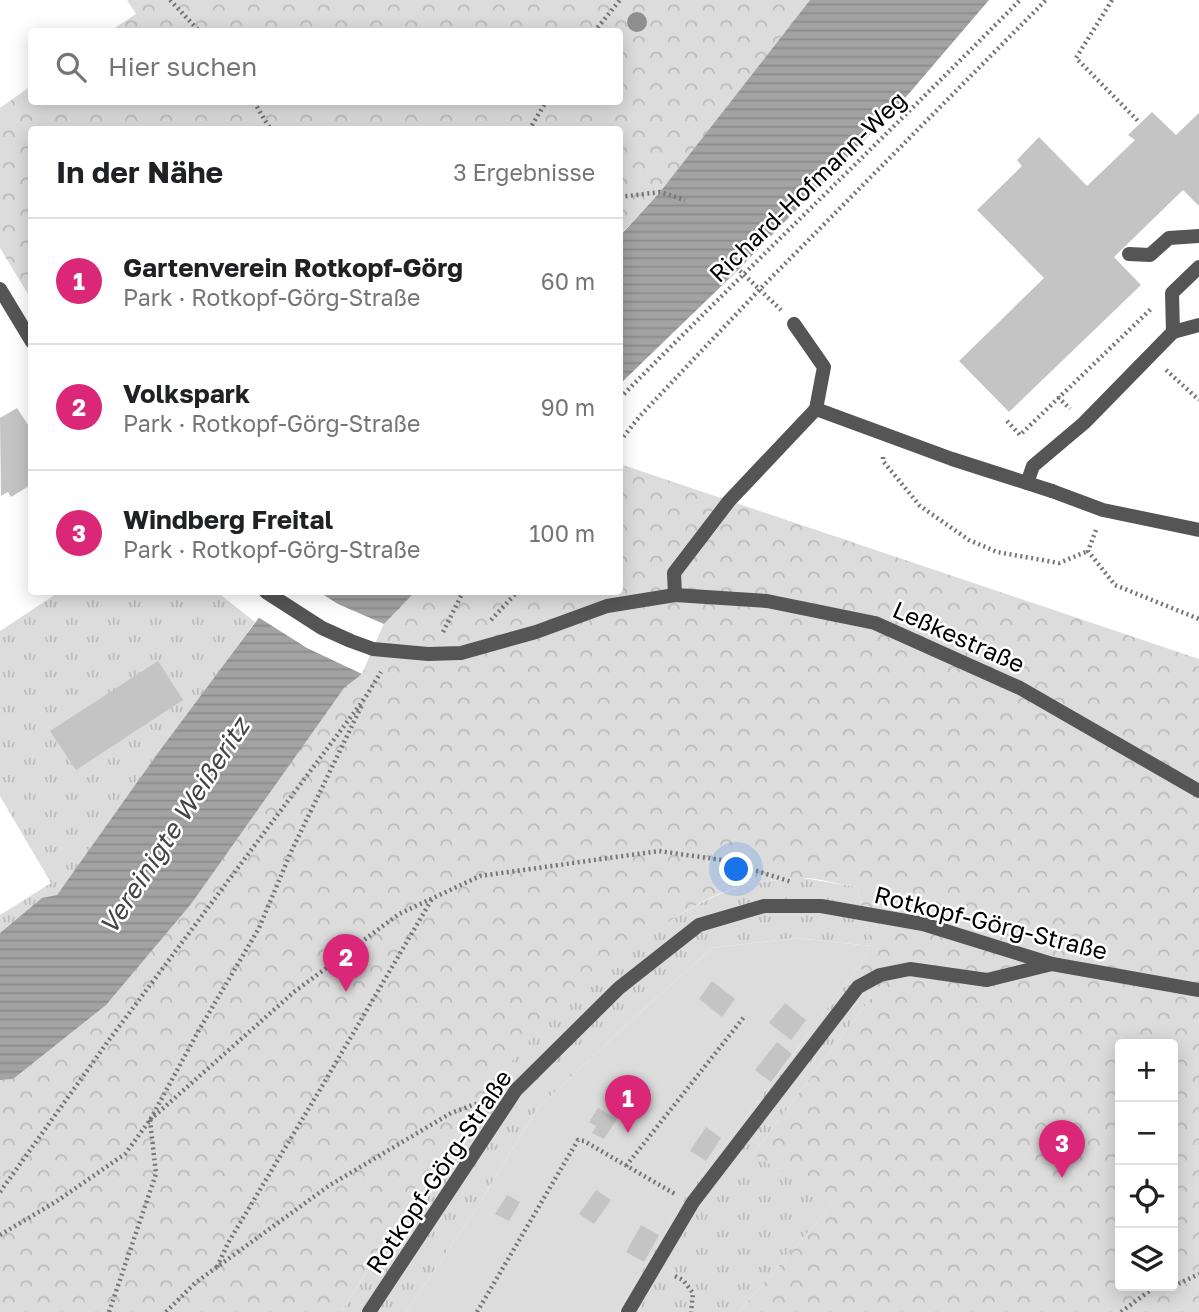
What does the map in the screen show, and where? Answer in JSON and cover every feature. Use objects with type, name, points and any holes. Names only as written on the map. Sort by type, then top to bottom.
[{"type":"street","points":[[1129,254],[1150,255],[1169,239],[1199,236]]},
{"type":"street","points":[[1173,331],[1172,293],[1199,267]]},
{"type":"street","points":[[0,289],[28,335]]},
{"type":"street","points":[[675,595],[674,573],[729,501],[816,409],[824,367],[794,324]]},
{"type":"street","points":[[1027,483],[1033,466],[1084,423],[1173,331],[1199,325]]},
{"type":"street","points":[[816,409],[1103,510],[1199,530]]},
{"type":"street","name":"Leßkestraße","points":[[272,595],[322,628],[373,649],[428,654],[461,653],[536,632],[607,606],[675,595],[767,601],[876,623],[1020,688],[1199,791]]},
{"type":"street","name":"Rotkopf-Görg-Straße","points":[[369,1312],[516,1090],[619,988],[699,925],[764,906],[821,906],[923,924],[1052,964],[1199,990]]},
{"type":"street","points":[[628,1312],[693,1202],[858,987],[880,975],[910,969],[987,980],[1052,964]]},
{"type":"path","points":[[170,0],[196,28]]},
{"type":"path","points":[[597,28],[620,0]]},
{"type":"path","name":"Richard-Hofmann-Weg","points":[[623,395],[742,273],[908,113],[1020,0]]},
{"type":"path","points":[[623,437],[640,415],[761,289],[1046,0]]},
{"type":"path","points":[[1112,0],[1076,58],[1139,122]]},
{"type":"path","points":[[256,105],[269,126]]},
{"type":"path","points":[[531,126],[543,105]]},
{"type":"path","points":[[623,197],[660,192],[685,200]]},
{"type":"path","points":[[736,267],[794,324]]},
{"type":"path","points":[[1007,421],[1020,435],[1158,301]]},
{"type":"path","points":[[1150,355],[1199,400]]},
{"type":"path","points":[[882,433],[883,461],[920,506],[969,540],[997,552],[1059,564],[1088,551],[1103,510]]},
{"type":"path","points":[[1088,551],[1115,585],[1199,620]]},
{"type":"path","points":[[443,631],[461,595]]},
{"type":"path","points":[[491,620],[514,595]]},
{"type":"path","points":[[0,1192],[109,1040],[365,698],[381,672]]},
{"type":"path","points":[[0,1235],[57,1201],[125,1154],[150,1120],[259,928],[291,852],[334,768],[365,698]]},
{"type":"path","points":[[150,1120],[294,992],[399,914],[480,876],[659,851],[722,860],[800,884]]},
{"type":"path","points":[[217,1267],[228,1243],[432,898]]},
{"type":"path","points":[[626,1166],[744,1017]]},
{"type":"path","points":[[166,1312],[195,1283],[330,1185],[451,1113],[516,1090]]},
{"type":"path","points":[[109,1312],[156,1174],[150,1120]]},
{"type":"path","points":[[477,1312],[578,1140],[584,1140],[693,1202]]},
{"type":"path","points":[[656,1265],[683,1280],[693,1293],[691,1312]]},
{"type":"path","points":[[1178,1284],[1199,1274]]},
{"type":"path","points":[[1121,1312],[1149,1291]]},
{"type":"green space","points":[[127,0],[810,0],[660,192],[623,232],[623,126],[28,126],[28,294],[0,248],[0,108],[28,88],[28,105],[623,105],[623,28],[115,28],[136,14]]},
{"type":"green space","points":[[623,465],[1199,659],[1199,1312],[739,1312],[834,1202],[753,1154],[871,998],[860,965],[871,946],[857,887],[801,878],[743,886],[699,903],[613,961],[565,1003],[522,1049],[482,1099],[409,1205],[341,1312],[0,1312],[0,1080],[13,1079],[344,688],[362,674],[384,624],[412,595],[623,595]]},
{"type":"green space","points":[[54,595],[221,595],[255,622],[57,895],[0,933],[0,915],[51,883],[0,796],[0,631]]},
{"type":"green space","points":[[797,877],[857,887],[871,946],[796,938],[712,948],[537,1109],[472,1215],[406,1312],[341,1312],[444,1151],[481,1099],[564,1003],[611,961],[663,925],[698,905],[741,887]]},
{"type":"green space","points":[[796,938],[871,946],[860,965],[684,1199],[618,1312],[406,1312],[472,1215],[537,1109],[712,948]]},
{"type":"green space","points":[[860,965],[871,998],[753,1154],[835,1201],[739,1312],[618,1312],[684,1199]]},
{"type":"water","points":[[810,0],[989,0],[906,97],[737,271],[623,381],[623,233],[660,192]]},
{"type":"water","name":"Vereinigte Weißeritz","points":[[276,595],[412,595],[384,624],[362,674],[344,688],[191,904],[106,1005],[13,1079],[0,1080],[0,933],[42,898],[57,895]]},
{"type":"pier","points":[[276,595],[324,595],[384,624],[362,674],[307,648],[258,617]]},
{"type":"building","points":[[1152,112],[1176,135],[1199,113],[1199,206],[1183,190],[1114,257],[1141,285],[1009,412],[959,361],[1044,278],[977,210],[1022,166],[1017,160],[1039,137],[1087,186],[1135,140],[1128,135]]},
{"type":"building","points":[[17,408],[28,425],[28,486],[11,497],[8,492],[1,496],[0,418]]},
{"type":"building","points":[[158,661],[183,700],[76,770],[50,731]]},
{"type":"building","points":[[712,981],[735,999],[722,1017],[699,999]]},
{"type":"building","points":[[785,1003],[806,1020],[791,1040],[769,1023]]},
{"type":"building","points":[[777,1042],[792,1054],[771,1082],[755,1070]]},
{"type":"building","points":[[598,1108],[617,1119],[604,1139],[592,1133],[596,1126],[589,1122]]},
{"type":"building","points":[[706,1127],[721,1138],[706,1161],[690,1151]]},
{"type":"building","points":[[596,1190],[611,1200],[594,1224],[579,1214]]},
{"type":"building","points":[[507,1195],[520,1202],[509,1221],[495,1214]]},
{"type":"building","points":[[641,1225],[659,1235],[644,1262],[626,1252]]},
{"type":"place","name":"Volkspark","points":[[346,992]]},
{"type":"place","name":"Gartenverein Rotkopf-Görg","points":[[628,1133]]},
{"type":"place","name":"Windberg Freital","points":[[1062,1178]]}]
